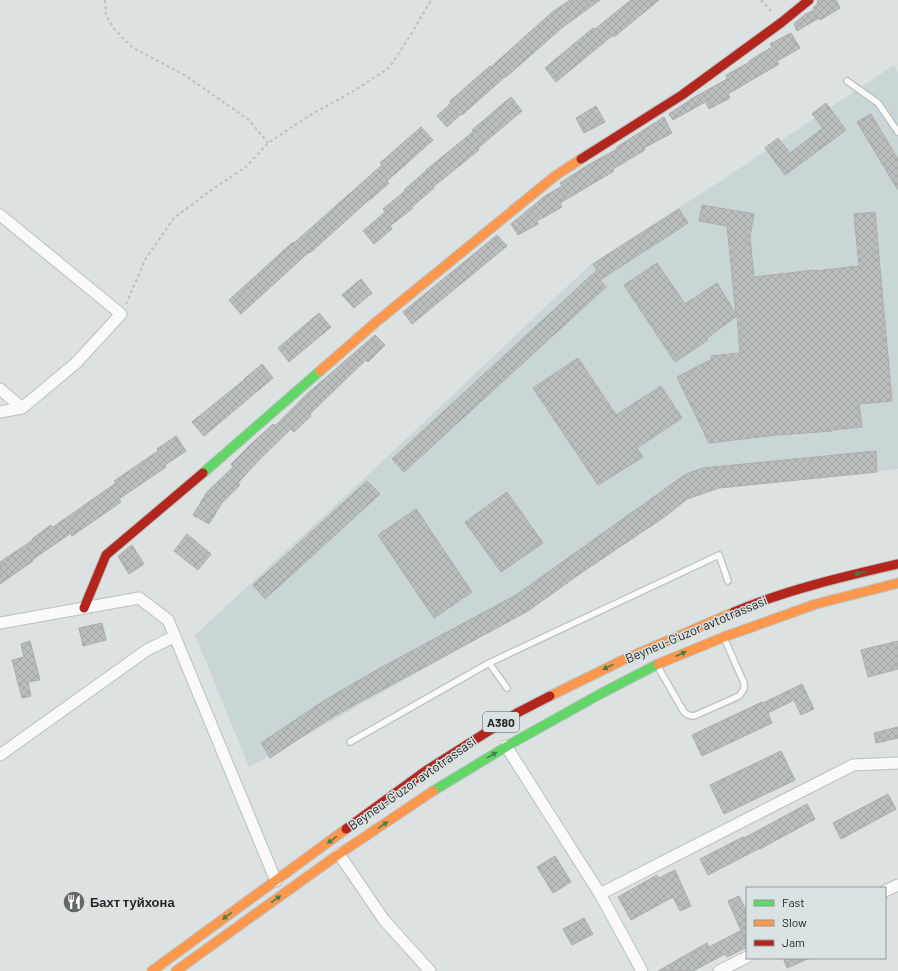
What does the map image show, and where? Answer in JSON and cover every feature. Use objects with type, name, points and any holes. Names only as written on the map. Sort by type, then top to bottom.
[{"type":"main road","points":[[84,608],[106,555],[213,465],[375,323],[555,176],[682,95],[782,22],[809,0]]},
{"type":"main road","name":"Beyneu-G'uzor avtotrassasi","points":[[176,971],[339,854],[447,782],[508,734],[516,713],[623,660],[739,610],[787,592],[898,564]]},
{"type":"main road","name":"Beyneu-G'uzor avtotrassasi","points":[[152,971],[427,770],[602,692],[696,648],[816,604],[898,583]]},
{"type":"street","points":[[0,215],[121,314],[76,363],[22,408],[0,412]]},
{"type":"street","points":[[0,389],[22,408]]},
{"type":"street","points":[[0,623],[139,598],[168,620],[276,881]]},
{"type":"street","points":[[0,755],[147,650],[175,636]]},
{"type":"street","points":[[508,734],[600,894],[642,971]]},
{"type":"street","points":[[600,894],[852,765],[898,763]]},
{"type":"street","points":[[339,854],[384,920],[430,971]]},
{"type":"street","points":[[886,891],[898,885]]},
{"type":"street","points":[[719,971],[746,958]]},
{"type":"lane","points":[[848,81],[878,103],[898,132]]},
{"type":"lane","points":[[350,742],[489,663],[719,555],[728,581]]},
{"type":"lane","points":[[657,665],[684,712],[688,715],[694,716],[739,696],[744,689],[744,683],[724,637]]},
{"type":"lane","points":[[489,663],[507,688]]},
{"type":"path","points":[[105,0],[106,15],[114,29],[132,47],[186,76],[249,120],[268,143]]},
{"type":"path","points":[[121,314],[146,258],[174,218],[214,188],[246,167],[268,143],[307,117],[389,68],[431,0]]},
{"type":"path","points":[[761,0],[782,22]]},
{"type":"shaded area","points":[[894,65],[898,73],[898,469],[718,488],[686,499],[522,614],[249,767],[195,635],[386,458],[591,264],[716,184]]},
{"type":"building","points":[[570,0],[600,0],[563,27],[447,127],[437,116],[451,103],[450,101],[490,66],[491,67],[551,13]]},
{"type":"building","points":[[631,0],[659,0],[614,37],[613,35],[556,82],[545,68],[593,28],[595,29]]},
{"type":"building","points":[[818,0],[836,0],[840,8],[797,31],[794,24],[804,15],[814,10],[813,8],[817,4]]},
{"type":"building","points":[[791,33],[800,48],[777,61],[779,64],[728,94],[730,98],[709,109],[705,102],[673,120],[669,114],[693,98],[727,79],[726,75],[750,62],[749,61],[772,47],[770,44]]},
{"type":"building","points":[[511,97],[522,111],[478,148],[479,150],[433,187],[434,188],[412,207],[413,208],[390,226],[392,229],[374,244],[363,231],[385,212],[383,209],[405,191],[404,190],[426,170],[474,131],[472,130]]},
{"type":"building","points":[[826,103],[846,130],[785,175],[765,148],[778,138],[790,153],[823,128],[812,114]]},
{"type":"building","points":[[596,106],[605,122],[584,133],[576,118]]},
{"type":"building","points":[[871,114],[898,159],[898,190],[857,122]]},
{"type":"building","points":[[664,117],[672,133],[644,148],[645,150],[613,169],[614,171],[560,203],[562,207],[537,221],[538,224],[518,235],[511,224],[545,196],[562,186],[560,183],[617,149],[617,147]]},
{"type":"building","points":[[421,127],[433,140],[387,181],[389,183],[310,253],[309,252],[241,314],[229,300],[382,165],[380,163]]},
{"type":"building","points":[[702,205],[754,214],[750,237],[754,277],[859,266],[854,214],[875,212],[892,401],[859,404],[862,427],[709,443],[677,377],[712,359],[711,356],[740,353],[737,316],[707,338],[708,340],[675,362],[624,285],[657,263],[685,304],[717,283],[736,314],[727,226],[699,221]]},
{"type":"building","points":[[679,209],[688,223],[600,280],[606,287],[404,472],[392,459],[597,270],[593,264]]},
{"type":"building","points":[[497,235],[507,246],[412,324],[403,312]]},
{"type":"building","points":[[361,279],[372,293],[354,308],[342,295]]},
{"type":"building","points":[[319,313],[331,327],[289,362],[278,348]]},
{"type":"building","points":[[375,335],[385,345],[368,362],[366,360],[346,379],[294,432],[291,429],[260,459],[238,483],[240,485],[222,503],[209,524],[193,515],[207,492],[233,467],[231,464],[250,445],[273,424],[275,426],[308,393]]},
{"type":"building","points":[[578,358],[616,415],[661,386],[682,418],[637,448],[643,457],[598,485],[533,388]]},
{"type":"building","points":[[262,364],[273,378],[204,436],[192,422]]},
{"type":"building","points":[[176,436],[186,451],[165,465],[166,467],[119,499],[121,502],[72,536],[71,533],[0,584],[0,562],[33,540],[32,539],[51,525],[53,527],[116,483],[114,481],[158,451],[157,449]]},
{"type":"building","points":[[876,451],[877,472],[719,488],[687,499],[666,516],[581,573],[528,611],[334,716],[270,758],[261,743],[325,700],[380,668],[516,595],[686,474],[703,468]]},
{"type":"building","points":[[367,481],[380,494],[265,599],[253,585]]},
{"type":"building","points":[[507,492],[543,543],[501,572],[465,522]]},
{"type":"building","points":[[416,509],[472,592],[434,618],[378,535]]},
{"type":"building","points":[[187,534],[211,554],[198,570],[174,551]]},
{"type":"building","points":[[132,545],[144,564],[129,574],[118,556]]},
{"type":"building","points":[[102,623],[106,640],[83,646],[79,628]]},
{"type":"building","points":[[30,641],[40,680],[28,682],[31,696],[22,698],[12,660],[24,657],[21,644]]},
{"type":"building","points":[[898,641],[898,669],[868,677],[861,650]]},
{"type":"building","points":[[802,684],[814,709],[801,715],[794,700],[768,713],[772,723],[702,756],[692,735]]},
{"type":"building","points":[[898,727],[898,738],[876,743],[874,733]]},
{"type":"building","points":[[781,751],[795,780],[724,814],[710,785]]},
{"type":"building","points":[[888,794],[896,809],[841,839],[833,823]]},
{"type":"building","points":[[807,804],[815,819],[708,875],[700,859],[743,837],[744,838]]},
{"type":"building","points":[[555,856],[571,882],[553,893],[537,867]]},
{"type":"building","points":[[675,870],[691,906],[680,911],[673,897],[631,920],[618,897],[657,875],[659,878]]},
{"type":"building","points":[[739,896],[746,910],[746,942],[728,901]]},
{"type":"building","points":[[584,918],[593,934],[572,945],[563,929]]},
{"type":"building","points":[[740,931],[746,943],[746,948],[727,957],[725,954],[693,971],[658,971],[707,943],[709,947]]},
{"type":"building","points":[[783,959],[808,959],[787,968]]},
{"type":"traffic: fast","points":[[203,473],[320,371]]},
{"type":"traffic: fast","points":[[433,791],[514,742],[658,664]]},
{"type":"traffic: slow","points":[[320,371],[375,323],[555,176],[581,159]]},
{"type":"traffic: slow","points":[[658,664],[724,637],[816,604],[898,583]]},
{"type":"traffic: slow","points":[[550,696],[623,660],[734,612]]},
{"type":"traffic: slow","points":[[176,971],[339,854],[433,791]]},
{"type":"traffic: slow","points":[[152,971],[346,829]]},
{"type":"traffic: jam","points":[[581,159],[682,95],[782,22],[809,0]]},
{"type":"traffic: jam","points":[[84,608],[106,555],[203,473]]},
{"type":"traffic: jam","points":[[734,612],[794,591],[835,579],[898,564]]},
{"type":"traffic: jam","points":[[346,829],[427,770],[517,713],[550,696]]},
{"type":"place","name":"Бахт туйхона","points":[[74,902]]}]
